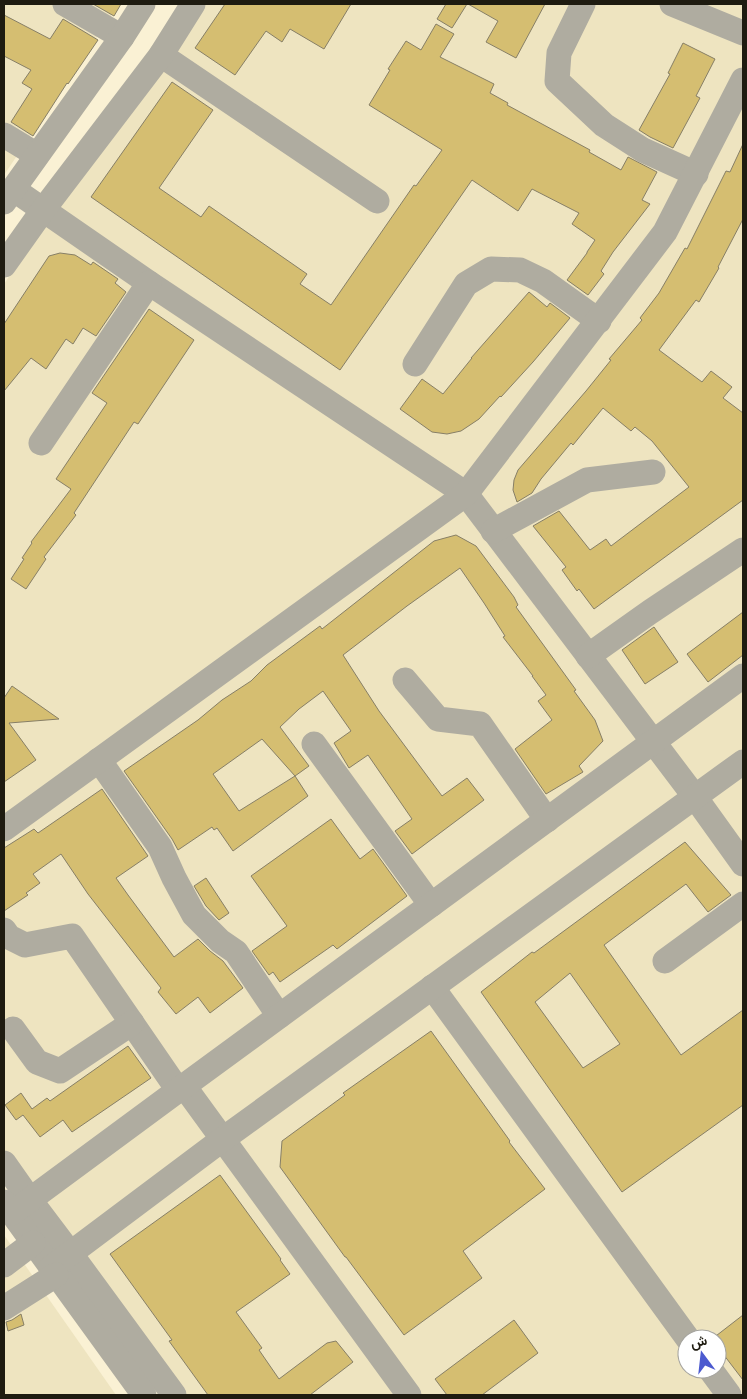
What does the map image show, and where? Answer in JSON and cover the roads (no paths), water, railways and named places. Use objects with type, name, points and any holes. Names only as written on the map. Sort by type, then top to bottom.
[{"type":"street","points":[[65,4],[122,37]]},
{"type":"street","points":[[143,4],[122,37],[8,196],[43,210],[149,283],[466,494],[695,797],[743,864]]},
{"type":"street","points":[[4,265],[160,55],[193,4]]},
{"type":"street","points":[[583,4],[559,54],[558,81],[604,125],[642,150],[696,174]]},
{"type":"street","points":[[672,4],[743,33]]},
{"type":"street","points":[[160,55],[377,201]]},
{"type":"street","points":[[4,829],[466,494],[666,232],[743,80]]},
{"type":"street","points":[[4,136],[37,155]]},
{"type":"street","points":[[415,364],[466,284],[491,269],[520,270],[543,282],[598,321]]},
{"type":"street","points":[[41,443],[149,283]]},
{"type":"street","points":[[494,531],[587,480],[653,472]]},
{"type":"street","points":[[588,656],[743,550]]},
{"type":"street","points":[[15,1205],[181,1088],[743,676]]},
{"type":"street","points":[[405,680],[438,719],[480,724],[547,820]]},
{"type":"street","points":[[314,744],[431,905]]},
{"type":"street","points":[[99,760],[160,847],[194,915],[220,941],[236,952],[279,1016]]},
{"type":"street","points":[[4,1308],[53,1271],[70,1253],[223,1139],[743,762]]},
{"type":"street","points":[[664,961],[743,904]]},
{"type":"street","points":[[4,930],[9,937],[25,945],[72,936],[132,1023],[181,1088],[223,1139],[409,1395]]},
{"type":"street","points":[[432,987],[681,1329]]},
{"type":"street","points":[[13,1028],[38,1062],[60,1071],[132,1023]]},
{"type":"street","points":[[4,1163],[15,1205],[33,1243],[144,1395]]},
{"type":"street","points":[[15,1205],[70,1253],[174,1395]]},
{"type":"street","points":[[4,1265],[33,1243]]},
{"type":"street","points":[[717,1379],[729,1395]]}]
